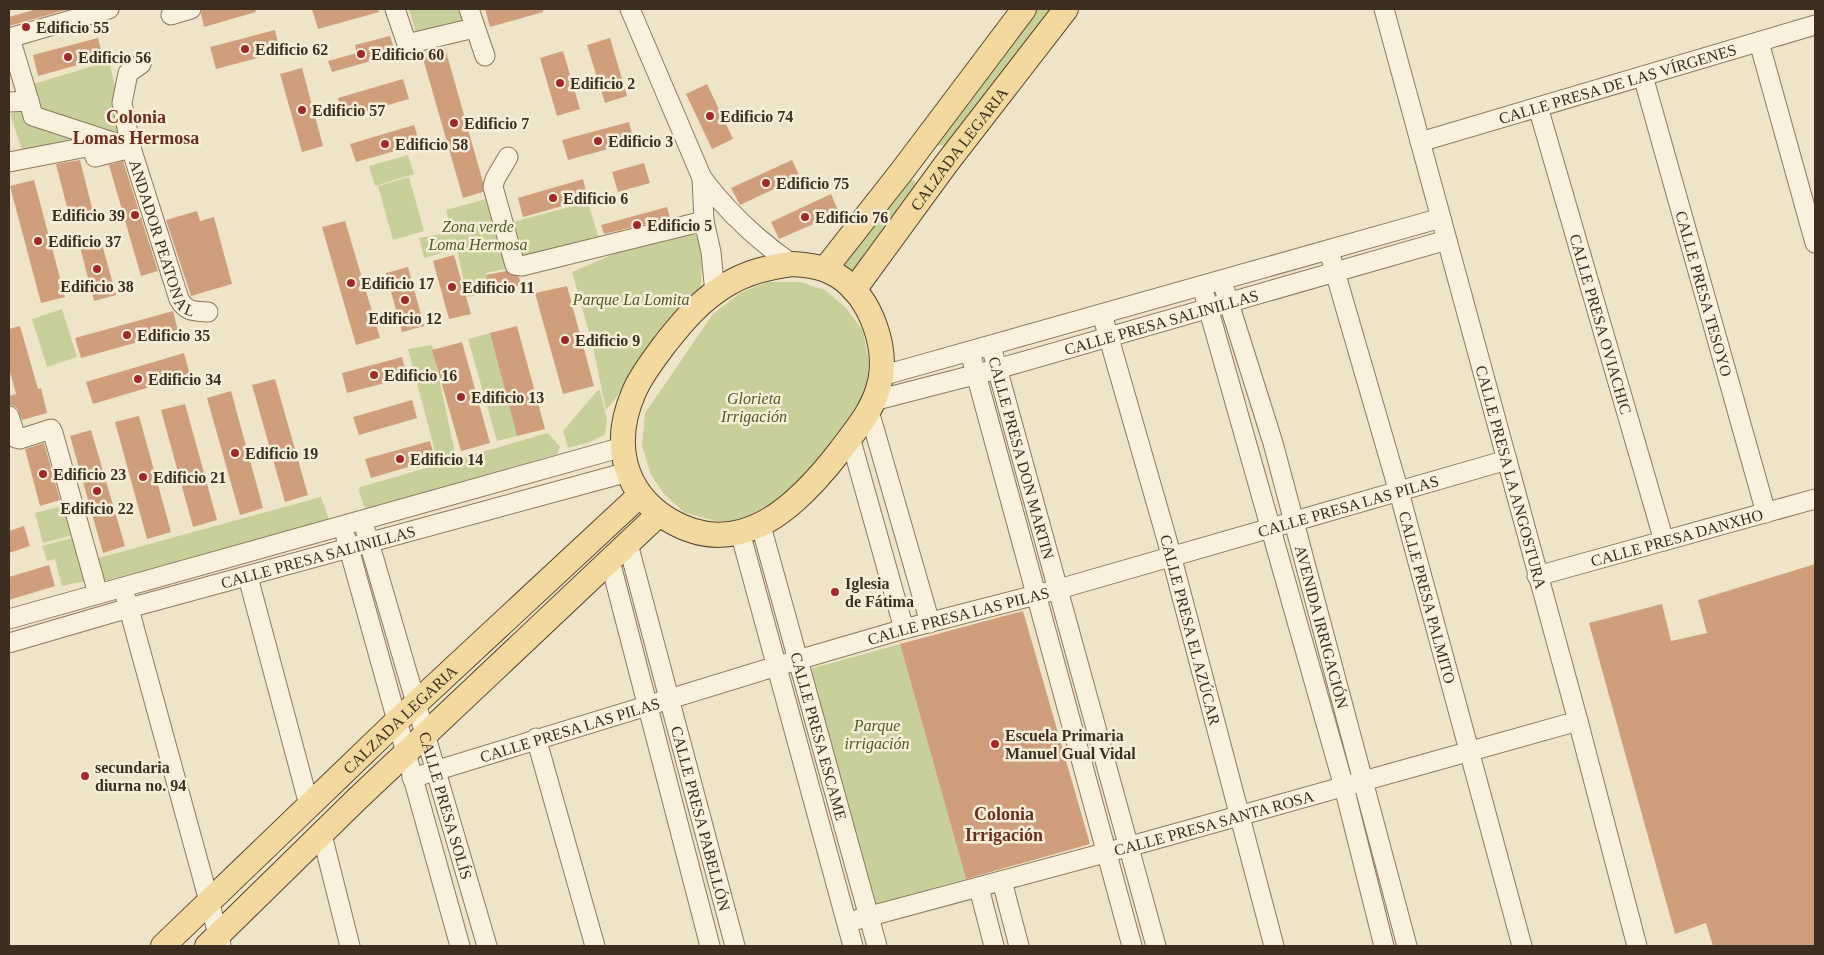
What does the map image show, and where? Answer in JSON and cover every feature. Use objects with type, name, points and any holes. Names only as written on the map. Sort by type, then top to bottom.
[{"type":"main road","name":"CALZADA LEGARIA","points":[[825,269],[919,149],[1024,9]]},
{"type":"main road","name":"CALZADA LEGARIA","points":[[854,290],[946,164],[1066,9]]},
{"type":"main road","points":[[919,149],[946,164]]},
{"type":"main road","points":[[792,264],[825,269],[840,277],[854,290],[870,314],[880,346],[881,376],[871,406],[850,437],[801,497],[750,529],[703,532],[685,527],[659,514],[639,496],[628,472],[623,447],[627,414],[634,391],[642,377],[678,327],[696,307],[715,292],[748,273],[792,264]]},
{"type":"main road","name":"CALZADA LEGARIA","points":[[163,946],[397,721],[639,496]]},
{"type":"main road","name":"CALZADA LEGARIA","points":[[215,943],[324,843],[405,753],[659,514]]},
{"type":"street","points":[[108,9],[9,38],[33,116],[131,148]]},
{"type":"street","points":[[172,15],[190,9]]},
{"type":"street","points":[[396,9],[407,44],[474,28]]},
{"type":"street","points":[[468,9],[485,56]]},
{"type":"street","points":[[630,9],[702,178],[720,202],[745,228],[792,264]]},
{"type":"street","name":"CALLE PRESA LA ANGOSTURA","points":[[1384,9],[1578,721],[1636,946]]},
{"type":"street","name":"CALLE PRESA DE LAS VÍRGENES","points":[[1420,142],[1815,25]]},
{"type":"street","points":[[1759,42],[1815,244]]},
{"type":"street","name":"ANDADOR PEATONAL","points":[[141,64],[128,74],[122,103],[131,148],[179,299],[183,307],[189,311],[208,312]]},
{"type":"street","name":"CALLE PRESA TESOYO","points":[[1643,76],[1766,513]]},
{"type":"street","points":[[9,102],[29,101]]},
{"type":"street","name":"CALLE PRESA OVIACHIC","points":[[1538,107],[1664,541]]},
{"type":"street","points":[[9,162],[92,146],[95,157],[131,148]]},
{"type":"street","points":[[508,157],[495,179],[493,187],[515,265],[522,266],[704,221]]},
{"type":"street","points":[[702,178],[704,221],[711,252],[715,292]]},
{"type":"street","name":"CALLE PRESA SALINILLAS","points":[[881,376],[1441,218]]},
{"type":"street","name":"CALLE PRESA SALINILLAS","points":[[871,406],[1447,240]]},
{"type":"street","name":"CALLE PRESA PALMITO","points":[[1329,251],[1399,492],[1522,946]]},
{"type":"street","name":"AVENIDA IRRIGACIÓN","points":[[1222,281],[1273,443],[1407,946]]},
{"type":"street","name":"AVENIDA IRRIGACIÓN","points":[[1202,286],[1344,787],[1384,946]]},
{"type":"street","name":"CALLE PRESA EL AZÚCAR","points":[[1102,314],[1172,558],[1238,816],[1274,946]]},
{"type":"street","name":"CALLE PRESA DON MARTIN","points":[[991,346],[1156,946]]},
{"type":"street","name":"CALLE PRESA DON MARTIN","points":[[970,352],[1132,946]]},
{"type":"street","points":[[871,406],[930,623]]},
{"type":"street","points":[[9,416],[16,438],[20,439],[51,429],[98,594]]},
{"type":"street","points":[[850,437],[904,629]]},
{"type":"street","name":"CALLE PRESA SALINILLAS","points":[[9,619],[362,522],[623,447]]},
{"type":"street","name":"CALLE PRESA LAS PILAS","points":[[412,778],[536,738],[797,660],[904,629],[1059,590],[1507,460]]},
{"type":"street","name":"CALLE PRESA SALINILLAS","points":[[9,643],[129,608],[628,472]]},
{"type":"street","name":"CALLE PRESA DANXHO","points":[[1537,576],[1815,499]]},
{"type":"street","name":"CALLE PRESA SOLÍS","points":[[362,522],[370,543],[487,946]]},
{"type":"street","name":"CALLE PRESA SOLÍS","points":[[343,527],[460,946]]},
{"type":"street","name":"CALLE PRESA ESCAME","points":[[750,529],[797,660],[878,946]]},
{"type":"street","name":"CALLE PRESA ESCAME","points":[[750,529],[777,666],[853,946]]},
{"type":"street","name":"CALLE PRESA PABELLÓN","points":[[628,544],[736,946]]},
{"type":"street","name":"CALLE PRESA PABELLÓN","points":[[610,561],[710,946]]},
{"type":"street","points":[[248,577],[309,805]]},
{"type":"street","points":[[122,587],[209,902],[215,943]]},
{"type":"street","name":"CALLE PRESA SANTA ROSA","points":[[848,922],[980,888],[1578,721]]},
{"type":"street","points":[[536,738],[595,946]]},
{"type":"street","points":[[324,843],[350,946]]},
{"type":"street","points":[[1002,881],[1019,946]]},
{"type":"street","points":[[980,888],[994,946]]},
{"type":"green space","points":[[409,9],[463,9],[467,25],[418,39]]},
{"type":"green space","points":[[1034,9],[1053,9],[951,146],[923,145]]},
{"type":"green space","points":[[109,61],[127,135],[25,158],[10,114],[35,104],[30,85]]},
{"type":"green space","points":[[408,155],[414,174],[375,186],[369,166]]},
{"type":"green space","points":[[901,176],[915,181],[917,190],[855,278],[836,261]]},
{"type":"green space","points":[[409,177],[424,231],[393,240],[378,186]]},
{"type":"green space","name":"Zona verde Loma Hermosa","points":[[493,197],[513,267],[486,273],[488,293],[467,297],[457,249],[424,258],[419,238],[452,232],[446,210]]},
{"type":"green space","points":[[588,202],[600,242],[517,263],[505,224]]},
{"type":"green space","name":"Parque La Lomita","points":[[704,215],[701,289],[606,410],[593,347],[572,272]]},
{"type":"green space","name":"Glorieta Irrigación","points":[[768,282],[800,282],[825,290],[846,308],[863,331],[869,363],[866,394],[856,412],[788,499],[740,521],[716,521],[685,513],[664,494],[651,475],[642,446],[645,413],[713,314],[740,293]]},
{"type":"green space","points":[[62,309],[77,357],[47,367],[32,319]]},
{"type":"green space","points":[[490,333],[517,436],[497,441],[468,339]]},
{"type":"green space","points":[[432,345],[455,453],[437,459],[408,349]]},
{"type":"green space","points":[[600,390],[607,420],[605,435],[590,442],[568,448],[563,431],[597,391]]},
{"type":"green space","points":[[548,433],[560,447],[557,454],[369,508],[364,507],[359,491],[360,487]]},
{"type":"green space","points":[[321,497],[330,522],[100,582],[91,560]]},
{"type":"green space","points":[[70,504],[77,534],[43,543],[35,513]]},
{"type":"green space","points":[[79,536],[91,580],[62,586],[55,559],[47,561],[42,546]]},
{"type":"green space","name":"Parque irrigación","points":[[900,644],[966,879],[876,904],[810,669]]},
{"type":"building","points":[[37,9],[69,9],[9,26],[9,17]]},
{"type":"building","points":[[202,9],[255,9],[256,12],[204,27],[201,14]]},
{"type":"building","points":[[312,9],[378,9],[379,12],[318,29]]},
{"type":"building","points":[[485,9],[543,9],[543,12],[490,27]]},
{"type":"building","name":"Edificio 62","points":[[275,30],[280,52],[216,69],[210,47]]},
{"type":"building","name":"Edificio 60","points":[[390,36],[396,54],[332,72],[328,61],[357,53],[355,45]]},
{"type":"building","name":"Edificio 56","points":[[98,38],[103,58],[38,76],[33,55]]},
{"type":"building","points":[[610,38],[627,96],[605,103],[587,45]]},
{"type":"building","name":"Edificio 7","points":[[445,48],[483,182],[483,192],[463,198],[422,55]]},
{"type":"building","name":"Edificio 2","points":[[563,51],[580,109],[557,116],[540,58]]},
{"type":"building","name":"Edificio 57","points":[[302,68],[323,146],[302,152],[280,74]]},
{"type":"building","points":[[403,79],[409,99],[343,118],[338,98]]},
{"type":"building","name":"Edificio 74","points":[[707,84],[733,139],[712,149],[686,94]]},
{"type":"building","name":"Edificio 3","points":[[629,122],[634,142],[568,160],[562,140]]},
{"type":"building","name":"Edificio 58","points":[[414,125],[420,144],[356,162],[350,144]]},
{"type":"building","points":[[80,160],[93,212],[70,219],[56,164]]},
{"type":"building","name":"Edificio 75","points":[[792,160],[800,177],[740,205],[731,188]]},
{"type":"building","name":"Edificio 39","points":[[123,161],[158,271],[141,276],[109,165]]},
{"type":"building","points":[[644,163],[650,183],[618,192],[612,172]]},
{"type":"building","name":"Edificio 6","points":[[583,179],[588,199],[523,217],[518,198]]},
{"type":"building","name":"Edificio 37","points":[[34,180],[65,297],[41,303],[10,186]]},
{"type":"building","name":"Edificio 76","points":[[831,194],[839,213],[779,239],[771,222]]},
{"type":"building","points":[[667,207],[670,218],[604,234],[601,225]]},
{"type":"building","points":[[197,211],[200,221],[214,217],[232,284],[191,296],[166,220]]},
{"type":"building","name":"Edificio 17","points":[[345,221],[380,338],[356,345],[322,227]]},
{"type":"building","name":"Edificio 38","points":[[100,237],[116,295],[94,301],[79,243]]},
{"type":"building","name":"Edificio 11","points":[[454,255],[471,314],[449,319],[433,261]]},
{"type":"building","name":"Edificio 12","points":[[408,267],[424,326],[402,332],[386,273]]},
{"type":"building","points":[[506,271],[519,277],[521,285],[490,292],[486,275]]},
{"type":"building","name":"Edificio 9","points":[[567,286],[594,386],[563,394],[535,293]]},
{"type":"building","name":"Edificio 35","points":[[173,311],[178,331],[81,358],[75,338]]},
{"type":"building","points":[[20,326],[38,389],[41,388],[47,413],[22,420],[17,408],[9,404],[9,396],[16,394],[9,368],[9,329]]},
{"type":"building","points":[[517,326],[545,429],[517,436],[490,333]]},
{"type":"building","name":"Edificio 13","points":[[462,342],[490,443],[461,451],[432,350]]},
{"type":"building","name":"Edificio 34","points":[[184,353],[190,375],[93,404],[86,382]]},
{"type":"building","name":"Edificio 16","points":[[402,357],[407,377],[347,393],[342,373]]},
{"type":"building","points":[[275,379],[308,495],[285,502],[252,385]]},
{"type":"building","name":"Edificio 19","points":[[231,391],[263,508],[240,515],[207,398]]},
{"type":"building","points":[[412,400],[417,418],[359,435],[353,417]]},
{"type":"building","points":[[185,404],[217,520],[193,527],[161,410]]},
{"type":"building","name":"Edificio 21","points":[[139,416],[171,532],[147,539],[115,422]]},
{"type":"building","name":"Edificio 22","points":[[91,430],[125,546],[103,553],[70,436]]},
{"type":"building","name":"Edificio 14","points":[[430,441],[435,459],[371,478],[365,459]]},
{"type":"building","name":"Edificio 23","points":[[44,443],[60,500],[40,506],[25,449]]},
{"type":"building","points":[[24,526],[30,546],[9,553],[9,531]]},
{"type":"building","points":[[1815,564],[1815,946],[1713,946],[1706,923],[1675,934],[1589,623],[1662,604],[1671,641],[1707,633],[1698,600]]},
{"type":"building","points":[[49,565],[55,586],[9,600],[9,577]]},
{"type":"building","name":"Escuela Primaria Manuel Gual Vidal","points":[[1023,611],[1090,844],[966,879],[900,644]]},
{"type":"place","name":"Edificio 55","points":[[26,27]]},
{"type":"place","name":"Edificio 62","points":[[245,49]]},
{"type":"place","name":"Edificio 60","points":[[361,54]]},
{"type":"place","name":"Edificio 56","points":[[68,57]]},
{"type":"place","name":"Edificio 2","points":[[560,83]]},
{"type":"place","name":"Edificio 57","points":[[302,110]]},
{"type":"place","name":"Edificio 74","points":[[710,116]]},
{"type":"place","name":"Edificio 7","points":[[454,123]]},
{"type":"place","name":"Edificio 3","points":[[598,141]]},
{"type":"place","name":"Edificio 58","points":[[385,144]]},
{"type":"place","name":"Edificio 75","points":[[766,183]]},
{"type":"place","name":"Edificio 6","points":[[553,198]]},
{"type":"place","name":"Edificio 39","points":[[135,215]]},
{"type":"place","name":"Edificio 76","points":[[805,217]]},
{"type":"place","name":"Edificio 5","points":[[637,225]]},
{"type":"place","name":"Edificio 37","points":[[38,241]]},
{"type":"place","name":"Edificio 38","points":[[97,269]]},
{"type":"place","name":"Edificio 17","points":[[351,283]]},
{"type":"place","name":"Edificio 11","points":[[452,287]]},
{"type":"place","name":"Edificio 12","points":[[405,300]]},
{"type":"place","name":"Edificio 35","points":[[127,335]]},
{"type":"place","name":"Edificio 9","points":[[565,340]]},
{"type":"place","name":"Edificio 16","points":[[374,375]]},
{"type":"place","name":"Edificio 34","points":[[138,379]]},
{"type":"place","name":"Edificio 13","points":[[461,397]]},
{"type":"place","name":"Edificio 19","points":[[235,453]]},
{"type":"place","name":"Edificio 14","points":[[400,459]]},
{"type":"place","name":"Edificio 23","points":[[43,474]]},
{"type":"place","name":"Edificio 21","points":[[143,477]]},
{"type":"place","name":"Edificio 22","points":[[97,491]]},
{"type":"place","name":"Iglesia de Fátima","points":[[835,592]]},
{"type":"place","name":"Escuela Primaria Manuel Gual Vidal","points":[[995,744]]},
{"type":"place","name":"secundaria diurna no. 94","points":[[85,776]]},
{"type":"district","name":"Colonia Lomas Hermosa","points":[[136,127]]},
{"type":"district","name":"Colonia Irrigación","points":[[1004,824]]}]
